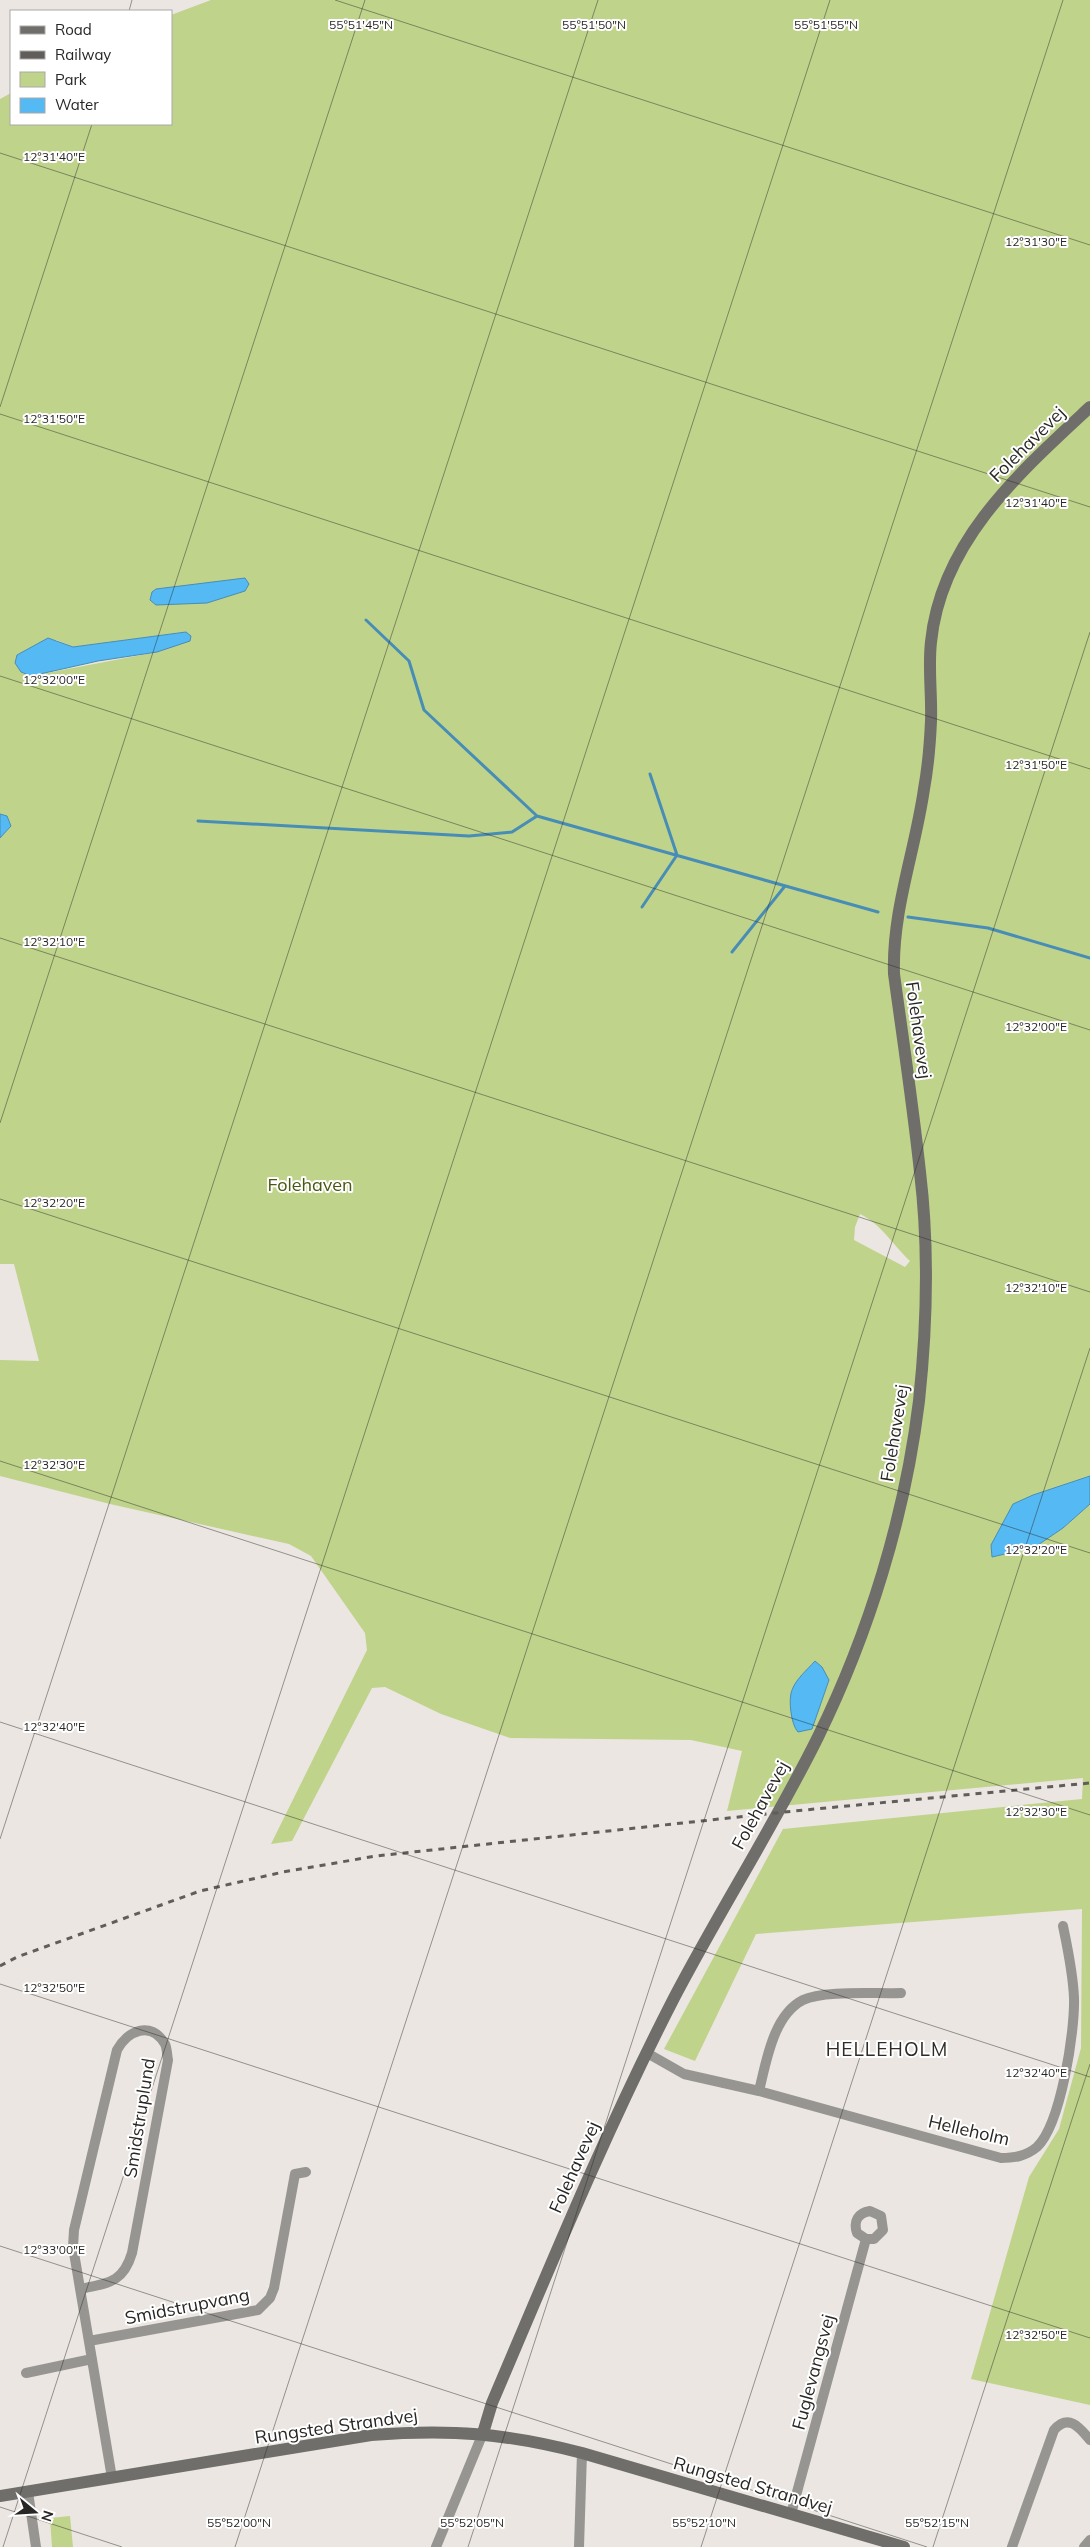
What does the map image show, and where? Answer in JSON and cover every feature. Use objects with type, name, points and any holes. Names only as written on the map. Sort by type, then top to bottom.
[{"type":"street","name":"Folehavevej","points":[[483,2433],[492,2403],[585,2183],[646,2053],[816,1741],[855,1652],[884,1564],[911,1448],[918,1402],[925,1330],[925,1270],[921,1175],[894,974],[893,947],[898,908],[921,812],[928,766],[931,722],[931,643],[936,609],[951,572],[978,524],[1003,491],[1090,407]]},
{"type":"street","name":"Helleholm","points":[[646,2053],[684,2074],[759,2091],[1001,2158],[1016,2158],[1027,2154],[1046,2135],[1067,2070],[1074,2000],[1072,1967],[1063,1926]]},
{"type":"street","points":[[759,2091],[769,2051],[780,2026],[790,2011],[802,2001],[816,1996],[902,1993]]},
{"type":"street","name":"Smidstruplund","points":[[80,2289],[109,2283],[121,2276],[128,2265],[132,2253],[168,2060],[165,2044],[156,2034],[144,2030],[133,2032],[123,2038],[113,2069],[74,2230],[74,2247],[80,2289],[112,2478]]},
{"type":"street","name":"Smidstrupvang","points":[[89,2341],[258,2310],[270,2298],[274,2288],[295,2174],[306,2172]]},
{"type":"street","name":"Fuglevangsvej","points":[[791,2514],[866,2239]]},
{"type":"street","points":[[26,2373],[92,2359]]},
{"type":"street","points":[[1012,2547],[1054,2430],[1064,2422],[1070,2422],[1078,2426],[1090,2440]]},
{"type":"street","name":"Rungsted Strandvej","points":[[0,2496],[371,2435],[422,2431],[483,2433],[538,2442],[582,2453],[904,2547]]},
{"type":"street","points":[[436,2547],[483,2433]]},
{"type":"street","points":[[580,2547],[582,2453]]},
{"type":"street","points":[[28,2492],[36,2547]]},
{"type":"street","points":[[1084,2547],[1090,2540]]},
{"type":"green space","name":"Folehaven","points":[[211,0],[1090,0],[1090,1476],[1033,1495],[1035,1547],[1063,1528],[1090,1504],[1090,2405],[971,2379],[1029,2177],[1059,2129],[1081,2048],[1082,1909],[756,1934],[695,2061],[664,2049],[783,1829],[1082,1799],[1083,1778],[727,1811],[742,1751],[691,1740],[510,1738],[441,1714],[385,1687],[372,1688],[292,1841],[271,1844],[367,1650],[365,1633],[311,1556],[289,1544],[110,1504],[0,1476],[0,1360],[39,1361],[14,1264],[0,1264],[0,838],[11,826],[0,814],[0,99],[10,94],[10,125],[172,125],[172,15]],"holes":[[[186,632],[157,652],[31,676],[17,655],[56,640],[73,647]],[[860,1214],[881,1229],[910,1261],[905,1267],[854,1240],[855,1227]],[[815,1661],[829,1681],[811,1728],[808,1728],[792,1703],[791,1691]]]},
{"type":"green space","points":[[70,2516],[73,2547],[52,2547],[50,2518]]},
{"type":"water","points":[[245,578],[249,584],[245,591],[207,603],[156,605],[150,600],[152,592],[156,589]]},
{"type":"water","points":[[186,632],[191,636],[190,641],[157,652],[98,661],[31,676],[21,672],[15,663],[17,655],[48,638],[73,647]]},
{"type":"water","points":[[0,814],[7,816],[11,826],[0,838]]},
{"type":"water","points":[[1090,1476],[1090,1504],[1063,1528],[1035,1547],[992,1557],[991,1545],[1013,1504],[1033,1495]]},
{"type":"water","points":[[815,1661],[822,1667],[829,1680],[812,1729],[798,1732],[792,1718],[791,1694],[796,1682]]},
{"type":"waterway","points":[[366,620],[409,661],[424,710],[537,816],[878,912]]},
{"type":"waterway","points":[[642,907],[677,855],[650,774]]},
{"type":"waterway","points":[[198,821],[469,836],[512,832],[537,816]]},
{"type":"waterway","points":[[732,952],[785,886]]},
{"type":"waterway","points":[[908,917],[988,928],[1090,958]]},
{"type":"railway","points":[[0,1966],[17,1957],[200,1891],[283,1872],[376,1856],[794,1811],[1090,1783]]},
{"type":"district","name":"HELLEHOLM","points":[[887,2049]]}]
